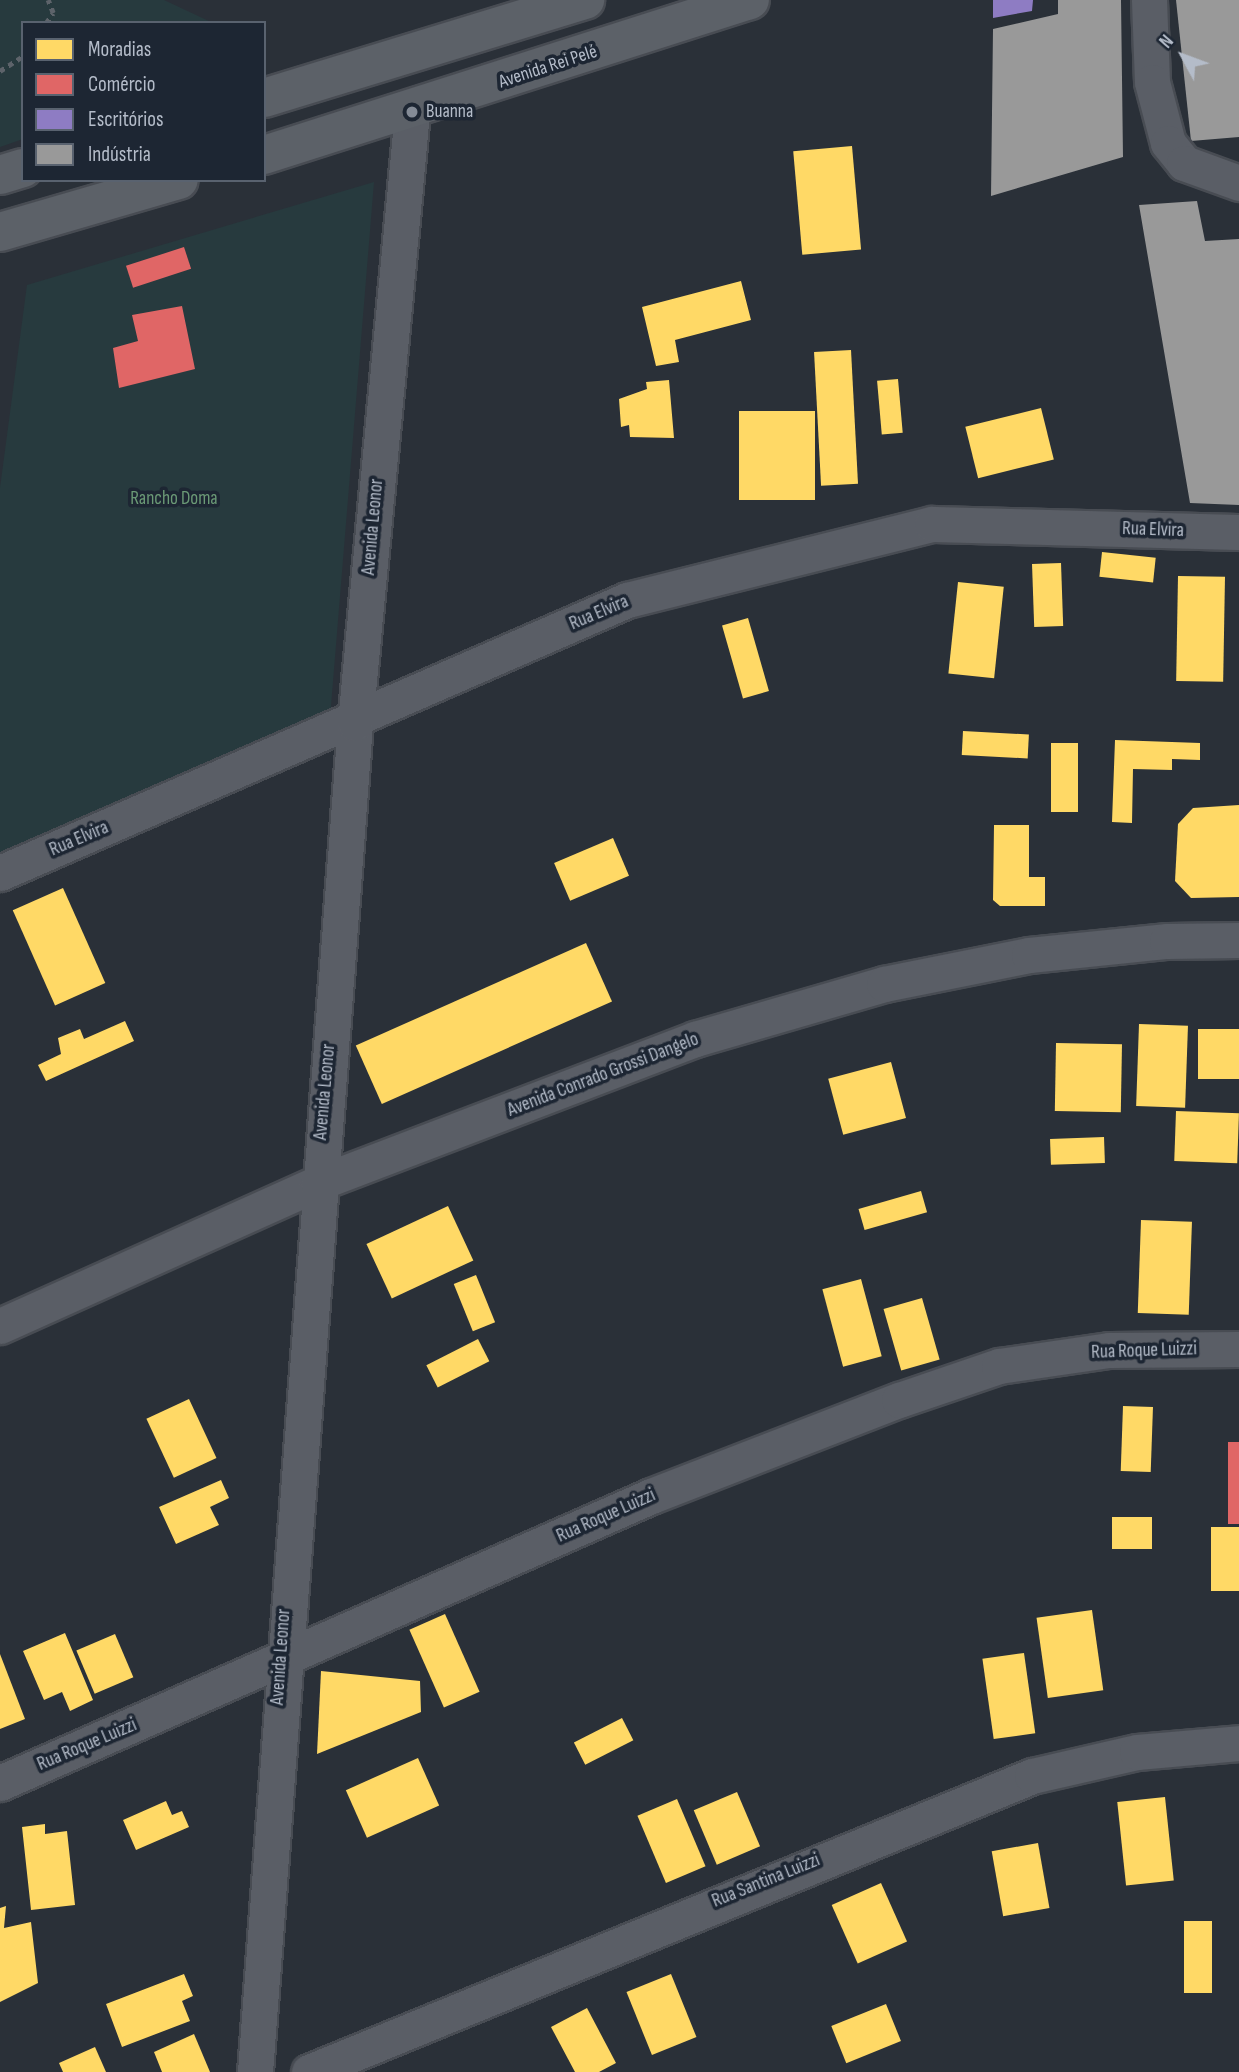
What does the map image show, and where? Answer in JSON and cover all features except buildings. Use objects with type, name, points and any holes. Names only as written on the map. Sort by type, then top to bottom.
[{"type":"main road","points":[[266,97],[586,0]]},
{"type":"main road","name":"Avenida Rei Pelé","points":[[266,154],[412,112],[750,0]]},
{"type":"main road","points":[[0,175],[21,169]]},
{"type":"main road","points":[[0,232],[172,182]]},
{"type":"street","points":[[1149,0],[1152,82],[1168,143],[1184,163],[1239,183]]},
{"type":"street","name":"Avenida Leonor","points":[[255,2072],[281,1662],[318,1183],[355,723],[412,112]]},
{"type":"street","name":"Rua Elvira","points":[[0,873],[355,723],[627,600],[932,524],[1239,532]]},
{"type":"street","name":"Avenida Conrado Grossi Dangelo","points":[[0,1326],[318,1183],[695,1039],[884,984],[1029,955],[1167,941],[1239,940]]},
{"type":"street","name":"Rua Roque Luizzi","points":[[0,1783],[788,1439],[999,1366],[1109,1350],[1239,1349]]},
{"type":"street","name":"Rua Santina Luizzi","points":[[309,2072],[1032,1776],[1138,1752],[1239,1743]]},
{"type":"path","points":[[47,21],[53,13],[48,0]]},
{"type":"path","points":[[0,71],[21,57]]},
{"type":"green space","points":[[0,0],[164,0],[209,21],[21,21],[21,140],[0,147]]},
{"type":"green space","name":"Rancho Doma","points":[[374,182],[330,718],[0,864],[0,488],[27,285]]},
{"type":"place","name":"Buanna","points":[[412,112]]}]
